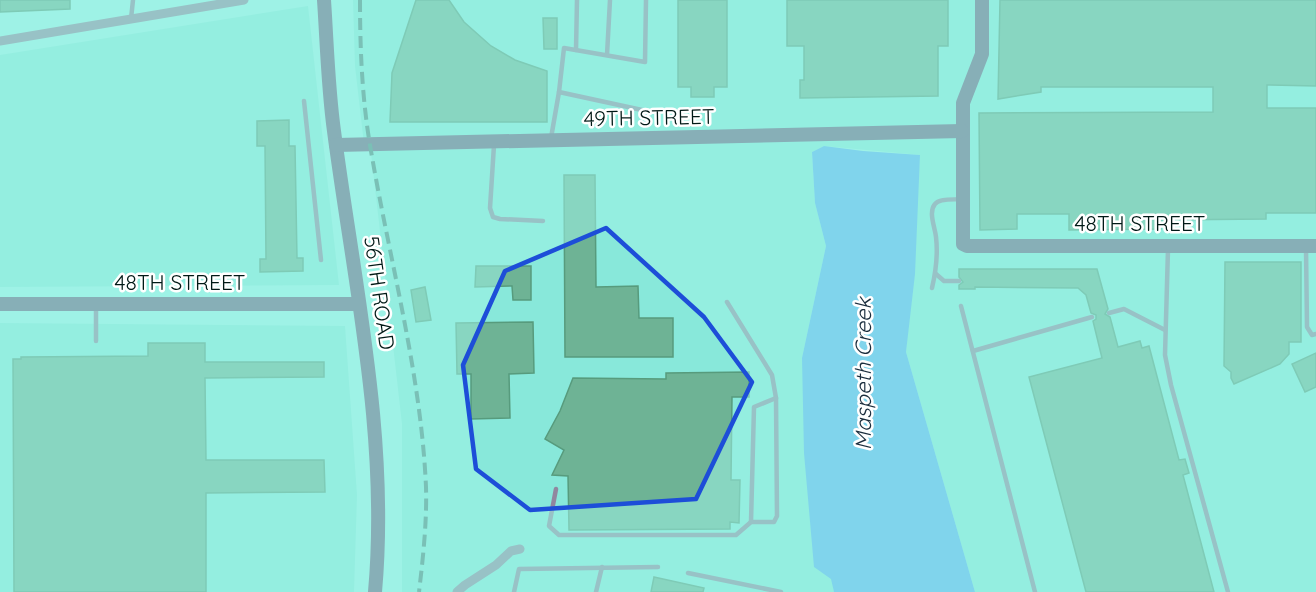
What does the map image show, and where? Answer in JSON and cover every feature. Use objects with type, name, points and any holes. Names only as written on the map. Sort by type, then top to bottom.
[{"type":"main road","name":"56TH ROAD","points":[[324,0],[329,88],[359,304],[376,450],[378,524],[375,592]]},
{"type":"main road","points":[[962,199],[963,103],[982,54],[982,0]]},
{"type":"main road","name":"49TH STREET","points":[[336,145],[962,131]]},
{"type":"main road","name":"48TH STREET","points":[[962,199],[962,242],[964,245],[1311,245]]},
{"type":"main road","name":"48TH STREET","points":[[0,304],[359,304]]},
{"type":"street","points":[[0,40],[244,0]]},
{"type":"street","points":[[457,592],[496,565],[511,551],[520,549]]},
{"type":"lane","points":[[131,19],[134,0]]},
{"type":"lane","points":[[576,50],[577,0]]},
{"type":"lane","points":[[607,56],[610,0]]},
{"type":"lane","points":[[551,141],[564,48],[645,62],[646,0]]},
{"type":"lane","points":[[559,92],[642,110]]},
{"type":"lane","points":[[304,101],[321,260]]},
{"type":"lane","points":[[494,142],[490,208],[493,217],[543,221]]},
{"type":"lane","points":[[932,288],[936,274],[936,237],[932,212],[934,205],[938,201],[962,199]]},
{"type":"lane","points":[[1311,245],[1306,327],[1312,335],[1316,334]]},
{"type":"lane","points":[[1169,246],[1165,355],[1171,385],[1228,592]]},
{"type":"lane","points":[[936,274],[944,281],[959,280]]},
{"type":"lane","points":[[556,489],[549,526],[559,535],[736,535],[751,522],[774,522],[777,516],[776,398],[772,375],[727,302]]},
{"type":"lane","points":[[96,304],[96,341]]},
{"type":"lane","points":[[961,306],[1035,592]]},
{"type":"lane","points":[[1109,313],[1124,309],[1165,330]]},
{"type":"lane","points":[[973,351],[1092,317]]},
{"type":"lane","points":[[751,522],[754,407],[776,398]]},
{"type":"lane","points":[[597,592],[602,567]]},
{"type":"lane","points":[[514,592],[519,569],[658,567]]},
{"type":"lane","points":[[688,573],[782,592]]},
{"type":"highlighted area","points":[[606,228],[704,317],[752,382],[696,499],[530,510],[476,469],[463,365],[505,271]]},
{"type":"shaded area","points":[[353,0],[1316,0],[1316,592],[975,592],[906,352],[920,155],[824,146],[812,152],[815,203],[826,246],[802,358],[834,592],[402,592],[402,424],[370,144],[364,144],[355,66]]},
{"type":"shaded area","points":[[308,6],[339,285],[0,287],[0,55]]},
{"type":"shaded area","points":[[0,323],[345,326],[357,495],[354,592],[0,592]]},
{"type":"water","name":"Maspeth Creek","points":[[824,146],[920,155],[915,274],[906,352],[975,592],[834,592],[831,579],[814,567],[804,453],[802,358],[826,246],[815,203],[812,152]]},
{"type":"building","points":[[0,0],[70,0],[70,9],[0,12]]},
{"type":"building","points":[[416,0],[449,0],[464,22],[491,46],[515,60],[547,71],[547,122],[390,122],[392,73]]},
{"type":"building","points":[[678,0],[727,0],[727,87],[714,87],[714,97],[691,97],[691,87],[678,87]]},
{"type":"building","points":[[787,0],[948,0],[948,46],[938,46],[938,96],[800,98],[800,80],[804,80],[804,46],[787,46]]},
{"type":"building","points":[[1000,0],[1316,0],[1316,86],[1267,85],[1267,108],[1316,108],[1316,213],[1266,213],[1266,219],[1161,220],[1161,229],[1069,230],[1069,214],[1017,214],[1017,229],[980,230],[979,113],[1213,112],[1213,87],[1041,87],[1041,92],[998,99]]},
{"type":"building","points":[[543,18],[557,18],[557,49],[544,49]]},
{"type":"building","points":[[289,120],[289,146],[295,146],[297,258],[303,258],[303,271],[260,272],[260,259],[266,259],[265,146],[257,146],[257,121]]},
{"type":"building","points":[[564,175],[595,175],[596,287],[638,286],[639,318],[673,318],[673,357],[565,357]]},
{"type":"building","points":[[1225,262],[1301,262],[1301,342],[1289,342],[1289,354],[1280,364],[1234,384],[1231,372],[1224,366]]},
{"type":"building","points":[[476,266],[531,266],[531,300],[513,300],[512,286],[475,287]]},
{"type":"building","points":[[959,269],[1097,269],[1108,309],[1105,314],[1110,317],[1118,347],[1140,341],[1142,348],[1149,346],[1179,460],[1185,459],[1189,473],[1183,475],[1214,592],[1086,592],[1029,377],[1102,358],[1093,321],[1096,315],[1091,313],[1086,295],[1078,288],[975,287],[975,289],[959,289],[959,285],[963,282],[959,277]]},
{"type":"building","points":[[425,287],[431,320],[416,322],[411,290]]},
{"type":"building","points":[[533,322],[534,373],[509,374],[510,418],[471,419],[471,374],[457,374],[456,323]]},
{"type":"building","points":[[148,343],[205,343],[205,362],[324,362],[324,377],[205,378],[206,460],[324,460],[325,492],[206,493],[206,592],[14,592],[13,359],[21,359],[21,357],[148,356]]},
{"type":"building","points":[[1316,353],[1316,387],[1305,392],[1292,364]]},
{"type":"building","points":[[749,372],[749,397],[732,397],[731,480],[740,480],[739,523],[730,522],[730,529],[569,530],[568,476],[552,475],[564,450],[545,439],[560,411],[573,378],[666,379],[666,373]]},
{"type":"building","points":[[654,577],[704,588],[703,592],[651,592]]},
{"type":"railway","points":[[360,0],[362,73],[367,127],[411,358],[423,444],[426,513],[419,592]]}]
